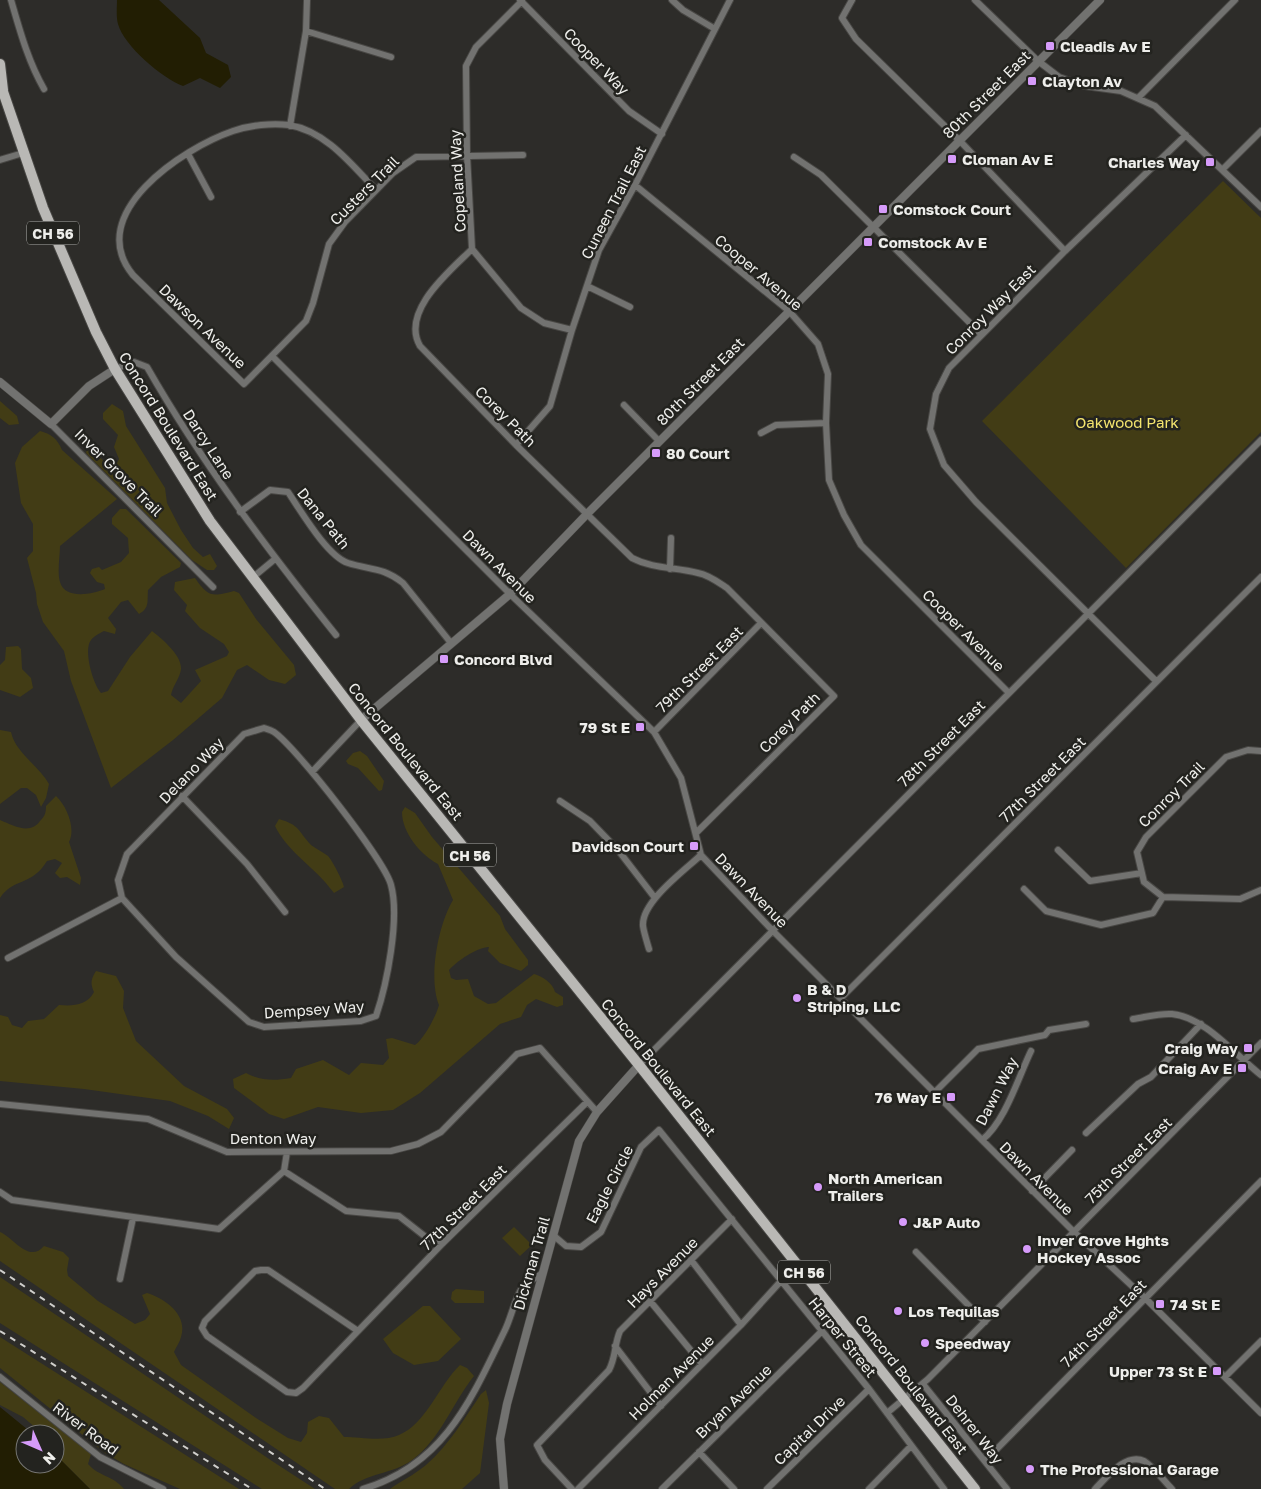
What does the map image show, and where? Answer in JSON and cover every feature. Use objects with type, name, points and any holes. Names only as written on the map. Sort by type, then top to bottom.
[{"type":"main road","name":"CH 56","points":[[0,64],[2,87]]},
{"type":"main road","name":"Concord Boulevard East","points":[[2,87],[23,153],[63,258],[115,369],[190,491],[252,578],[361,720],[906,1399],[975,1489]]},
{"type":"street","points":[[11,0],[24,45],[35,73],[44,89]]},
{"type":"street","points":[[308,0],[306,31],[290,126],[327,142],[376,190]]},
{"type":"street","points":[[672,0],[683,10],[715,29]]},
{"type":"street","name":"Cuneen Trail East","points":[[516,445],[550,406],[572,330],[599,250],[662,134],[730,0]]},
{"type":"street","points":[[852,0],[842,18],[856,39],[960,141],[1065,251]]},
{"type":"street","points":[[975,0],[1050,71],[1070,82],[1122,91],[1155,106],[1261,207]]},
{"type":"street","name":"80th Street East","points":[[312,772],[361,720],[510,594],[659,441],[1100,0]]},
{"type":"street","points":[[1138,98],[1234,0]]},
{"type":"street","name":"Cooper Way","points":[[521,1],[629,111],[662,134]]},
{"type":"street","name":"Copeland Way","points":[[521,1],[476,47],[466,66],[467,155],[472,248],[521,308],[544,323],[572,330]]},
{"type":"street","points":[[306,31],[391,57]]},
{"type":"street","name":"Dawson Avenue","points":[[244,384],[133,276],[124,262],[120,248],[121,224],[127,209],[136,196],[154,178],[188,154],[238,129],[255,126],[290,126]]},
{"type":"street","points":[[1223,169],[1261,131]]},
{"type":"street","name":"Conroy Way East","points":[[1156,681],[976,502],[944,465],[930,429],[936,394],[949,368],[1065,251],[1186,135]]},
{"type":"street","points":[[0,160],[23,153]]},
{"type":"street","points":[[188,154],[211,197]]},
{"type":"street","name":"Custers Trail","points":[[244,384],[306,320],[313,304],[329,244],[345,222],[393,173],[416,157],[523,155]]},
{"type":"street","points":[[794,157],[821,175],[982,334]]},
{"type":"street","name":"Cooper Avenue","points":[[635,185],[789,311],[818,344],[828,374],[826,423],[829,480],[844,515],[862,545],[1008,693]]},
{"type":"street","name":"Corey Path","points":[[472,248],[431,290],[425,299],[416,328],[416,339],[420,346],[516,445],[632,558],[645,565],[698,573],[712,578],[726,588],[834,696],[697,832]]},
{"type":"street","points":[[587,286],[630,307]]},
{"type":"street","name":"Dawn Avenue","points":[[272,356],[510,594],[654,732],[681,778],[697,832],[701,855],[772,930],[1074,1232],[1145,1298],[1261,1413]]},
{"type":"street","name":"Darcy Lane","points":[[115,369],[134,362],[147,367],[190,438],[240,512],[336,635]]},
{"type":"street","points":[[51,424],[90,386],[115,369]]},
{"type":"street","name":"Inver Grove Trail","points":[[0,382],[51,424],[213,587]]},
{"type":"street","points":[[624,405],[659,441]]},
{"type":"street","points":[[761,433],[776,425],[826,423]]},
{"type":"street","name":"78th Street East","points":[[639,1065],[1261,440]]},
{"type":"street","name":"Dana Path","points":[[240,512],[270,490],[288,492],[333,554],[348,563],[381,569],[394,576],[403,583],[451,643]]},
{"type":"street","points":[[670,569],[671,538]]},
{"type":"street","points":[[252,578],[276,559]]},
{"type":"street","name":"77th Street East","points":[[841,998],[1261,577]]},
{"type":"street","name":"79th Street East","points":[[654,732],[762,623]]},
{"type":"street","name":"Delano Way","points":[[122,898],[118,880],[127,854],[244,734],[264,728],[275,733],[312,772]]},
{"type":"street","name":"Conroy Trail","points":[[1163,897],[1144,882],[1137,852],[1146,837],[1226,757],[1248,750],[1261,751]]},
{"type":"street","name":"Dempsey Way","points":[[122,898],[176,957],[249,1022],[264,1027],[361,1021],[376,1016],[386,987],[394,914],[391,885],[377,858],[312,772]]},
{"type":"street","points":[[182,796],[247,864],[285,912]]},
{"type":"street","points":[[560,801],[590,822],[618,850],[655,898]]},
{"type":"street","points":[[1058,850],[1090,882],[1142,873]]},
{"type":"street","points":[[649,949],[643,925],[646,911],[655,898],[701,855]]},
{"type":"street","points":[[1024,889],[1046,910],[1101,925],[1153,913],[1163,897],[1240,899],[1261,890]]},
{"type":"street","points":[[8,958],[122,898]]},
{"type":"street","points":[[1134,1019],[1172,1014],[1201,1024],[1261,1075]]},
{"type":"street","points":[[935,1092],[978,1049],[1045,1035],[1049,1030],[1086,1024]]},
{"type":"street","points":[[1086,1133],[1138,1084],[1151,1077],[1201,1024]]},
{"type":"street","name":"75th Street East","points":[[887,1413],[923,1384],[1261,1043]]},
{"type":"street","name":"Denton Way","points":[[0,1104],[148,1119],[227,1152],[391,1151],[418,1144],[441,1132],[517,1054],[540,1048],[587,1102]]},
{"type":"street","name":"Dawn Way","points":[[982,1140],[992,1132],[1001,1116],[1031,1051]]},
{"type":"street","name":"Dickman Trail","points":[[504,1489],[500,1452],[503,1423],[541,1274],[579,1141],[597,1112],[639,1065]]},
{"type":"street","points":[[587,1102],[597,1112]]},
{"type":"street","name":"77th Street East","points":[[358,1331],[268,1270],[255,1271],[205,1321],[202,1328],[207,1336],[287,1392],[296,1393],[303,1388],[442,1244],[587,1102]]},
{"type":"street","name":"Eagle Circle","points":[[553,1235],[566,1246],[581,1247],[601,1232],[641,1147],[659,1130]]},
{"type":"street","name":"Harper Street","points":[[659,1130],[869,1389],[944,1489]]},
{"type":"street","points":[[1032,1190],[1072,1150]]},
{"type":"street","points":[[0,1192],[12,1200],[219,1229],[284,1171],[287,1152]]},
{"type":"street","points":[[284,1171],[346,1211],[399,1216],[427,1238],[442,1244]]},
{"type":"street","name":"74th Street East","points":[[985,1461],[1261,1180]]},
{"type":"street","points":[[120,1279],[133,1218]]},
{"type":"street","name":"Hays Avenue","points":[[614,1345],[620,1331],[732,1219]]},
{"type":"street","points":[[916,1252],[985,1322]]},
{"type":"street","points":[[691,1260],[741,1325]]},
{"type":"street","points":[[363,1489],[385,1482],[420,1461],[443,1439],[474,1395],[511,1319],[523,1288],[541,1274]]},
{"type":"street","name":"Holman Avenue","points":[[578,1489],[741,1325],[781,1281]]},
{"type":"street","points":[[650,1301],[702,1364]]},
{"type":"street","name":"Bryan Avenue","points":[[662,1489],[822,1331]]},
{"type":"street","points":[[1225,1377],[1261,1341]]},
{"type":"street","points":[[614,1345],[661,1406]]},
{"type":"street","points":[[572,1489],[546,1460],[537,1445],[609,1370],[615,1358],[614,1345]]},
{"type":"street","name":"River Road","points":[[0,1377],[100,1457],[163,1489]]},
{"type":"street","name":"Dehrer Way","points":[[923,1384],[1007,1489]]},
{"type":"street","name":"Capital Drive","points":[[767,1489],[869,1389]]},
{"type":"street","points":[[869,1489],[911,1446]]},
{"type":"street","points":[[699,1452],[734,1489]]},
{"type":"street","points":[[1095,1489],[1117,1467],[1132,1459],[1143,1461],[1172,1489]]},
{"type":"green space","name":"Oakwood Park","points":[[1223,181],[1261,218],[1261,432],[1126,568],[982,421]]},
{"type":"green space","points":[[0,401],[17,416],[19,424],[9,425],[0,418]]},
{"type":"green space","points":[[112,404],[123,411],[126,426],[165,488],[167,503],[181,530],[193,548],[203,557],[210,554],[217,566],[214,570],[207,570],[192,560],[86,453],[88,446],[111,468],[115,467],[119,459],[114,447],[118,435],[103,419],[103,413]]},
{"type":"green space","points":[[40,431],[53,437],[62,450],[117,499],[60,546],[59,574],[63,588],[80,594],[94,593],[105,589],[104,584],[97,582],[90,573],[92,569],[99,567],[102,570],[121,562],[129,553],[128,538],[112,524],[112,518],[120,509],[126,509],[181,563],[180,567],[161,577],[148,590],[147,604],[143,612],[139,614],[128,600],[121,602],[108,618],[116,629],[115,634],[104,631],[91,640],[88,651],[90,667],[101,693],[108,691],[130,657],[152,631],[170,647],[178,658],[181,669],[171,695],[181,703],[201,681],[195,670],[227,656],[229,652],[224,644],[200,628],[185,611],[187,605],[174,590],[175,582],[195,578],[203,589],[211,594],[215,595],[234,591],[239,593],[256,619],[294,665],[296,675],[285,684],[269,680],[247,665],[237,670],[222,698],[173,740],[111,788],[71,681],[64,651],[43,622],[27,558],[33,551],[33,524],[21,503],[15,463],[22,447]]},
{"type":"green space","points":[[18,646],[21,649],[22,669],[31,678],[33,688],[20,697],[0,690],[0,665],[5,660],[6,647]]},
{"type":"green space","points":[[0,730],[11,732],[17,746],[49,784],[46,798],[41,807],[36,795],[27,788],[21,788],[0,804]]},
{"type":"green space","points":[[360,751],[367,756],[384,781],[382,790],[379,791],[358,768],[348,764],[346,761],[353,753]]},
{"type":"green space","points":[[56,796],[64,806],[71,824],[69,842],[81,878],[80,885],[67,877],[60,878],[55,873],[62,863],[55,859],[47,861],[35,875],[11,887],[0,898],[0,820],[22,828],[32,828],[43,818],[46,806]]},
{"type":"green space","points":[[405,807],[415,813],[432,837],[500,916],[505,929],[528,960],[528,965],[521,971],[500,963],[488,951],[489,947],[479,949],[462,959],[449,970],[451,978],[456,980],[468,979],[474,996],[488,1004],[496,1003],[534,974],[547,980],[555,992],[563,997],[563,1005],[557,1007],[536,999],[527,1005],[521,1017],[500,1024],[420,1093],[393,1110],[361,1113],[318,1107],[284,1119],[269,1114],[234,1088],[233,1079],[246,1073],[268,1080],[291,1078],[296,1069],[323,1060],[349,1075],[361,1063],[383,1065],[389,1058],[386,1039],[392,1038],[415,1045],[426,1033],[435,1015],[439,1005],[434,981],[436,952],[443,923],[453,900],[438,864],[419,849],[405,828],[402,812]]},
{"type":"green space","points":[[279,819],[295,826],[311,845],[328,856],[344,887],[334,893],[291,849],[275,826]]},
{"type":"green space","points":[[96,971],[116,976],[124,991],[123,1008],[136,1041],[184,1086],[227,1109],[234,1118],[229,1129],[208,1116],[170,1101],[84,1089],[0,1081],[0,1015],[8,1017],[12,1025],[22,1028],[28,1021],[44,1019],[59,1005],[83,1003],[94,992],[92,981]]},
{"type":"green space","points":[[514,1227],[532,1245],[520,1256],[502,1238]]},
{"type":"green space","points":[[0,1232],[27,1251],[38,1251],[44,1246],[63,1252],[69,1258],[68,1276],[98,1301],[135,1324],[145,1320],[150,1314],[142,1295],[147,1293],[161,1299],[174,1309],[181,1322],[181,1337],[174,1352],[181,1365],[256,1418],[288,1438],[301,1442],[307,1433],[308,1422],[319,1416],[329,1418],[344,1437],[379,1439],[399,1435],[409,1430],[425,1413],[452,1373],[460,1365],[467,1368],[474,1376],[431,1442],[422,1452],[405,1465],[371,1476],[349,1489],[335,1489],[0,1261]]},
{"type":"green space","points":[[0,1277],[315,1489],[262,1489],[0,1323]]},
{"type":"green space","points":[[456,1289],[484,1291],[484,1303],[455,1303],[451,1299],[452,1292]]},
{"type":"green space","points":[[423,1306],[430,1306],[461,1339],[438,1361],[414,1365],[393,1353],[383,1339]]},
{"type":"green space","points":[[0,1337],[239,1489],[180,1489],[124,1464],[105,1453],[0,1368]]},
{"type":"green space","points":[[0,1382],[53,1424],[31,1424],[23,1417],[0,1405]]},
{"type":"green space","points":[[486,1390],[489,1403],[480,1473],[462,1489],[390,1489],[421,1469],[442,1449],[481,1394]]},
{"type":"green space","points":[[65,1433],[91,1454],[88,1464],[92,1468],[116,1481],[124,1489],[90,1489],[65,1464]]},
{"type":"shaded area","points":[[117,0],[159,0],[200,38],[206,53],[228,65],[231,77],[220,88],[200,78],[183,86],[165,76],[136,51],[122,33],[117,21]]},
{"type":"shaded area","points":[[0,1407],[21,1424],[15,1424],[15,1474],[65,1474],[65,1464],[90,1489],[0,1489]]},
{"type":"railway","points":[[0,1270],[325,1489]]},
{"type":"railway","points":[[0,1331],[252,1489]]},
{"type":"place","name":"Cleadis Av E","points":[[1050,46]]},
{"type":"place","name":"Clayton Av","points":[[1032,81]]},
{"type":"place","name":"Cloman Av E","points":[[952,159]]},
{"type":"place","name":"Charles Way","points":[[1210,162]]},
{"type":"place","name":"Comstock Court","points":[[883,209]]},
{"type":"place","name":"Comstock Av E","points":[[868,242]]},
{"type":"place","name":"80 Court","points":[[656,453]]},
{"type":"place","name":"Concord Blvd","points":[[444,659]]},
{"type":"place","name":"79 St E","points":[[640,727]]},
{"type":"place","name":"Davidson Court","points":[[694,846]]},
{"type":"place","name":"B & D Striping, LLC","points":[[797,998]]},
{"type":"place","name":"Craig Way","points":[[1248,1048]]},
{"type":"place","name":"Craig Av E","points":[[1242,1068]]},
{"type":"place","name":"76 Way E","points":[[951,1097]]},
{"type":"place","name":"North American Trailers","points":[[818,1187]]},
{"type":"place","name":"J&P Auto","points":[[903,1222]]},
{"type":"place","name":"Inver Grove Hghts Hockey Assoc","points":[[1027,1249]]},
{"type":"place","name":"74 St E","points":[[1160,1304]]},
{"type":"place","name":"Los Tequilas","points":[[898,1311]]},
{"type":"place","name":"Speedway","points":[[925,1343]]},
{"type":"place","name":"Upper 73 St E","points":[[1217,1371]]},
{"type":"place","name":"The Professional Garage","points":[[1030,1469]]}]
